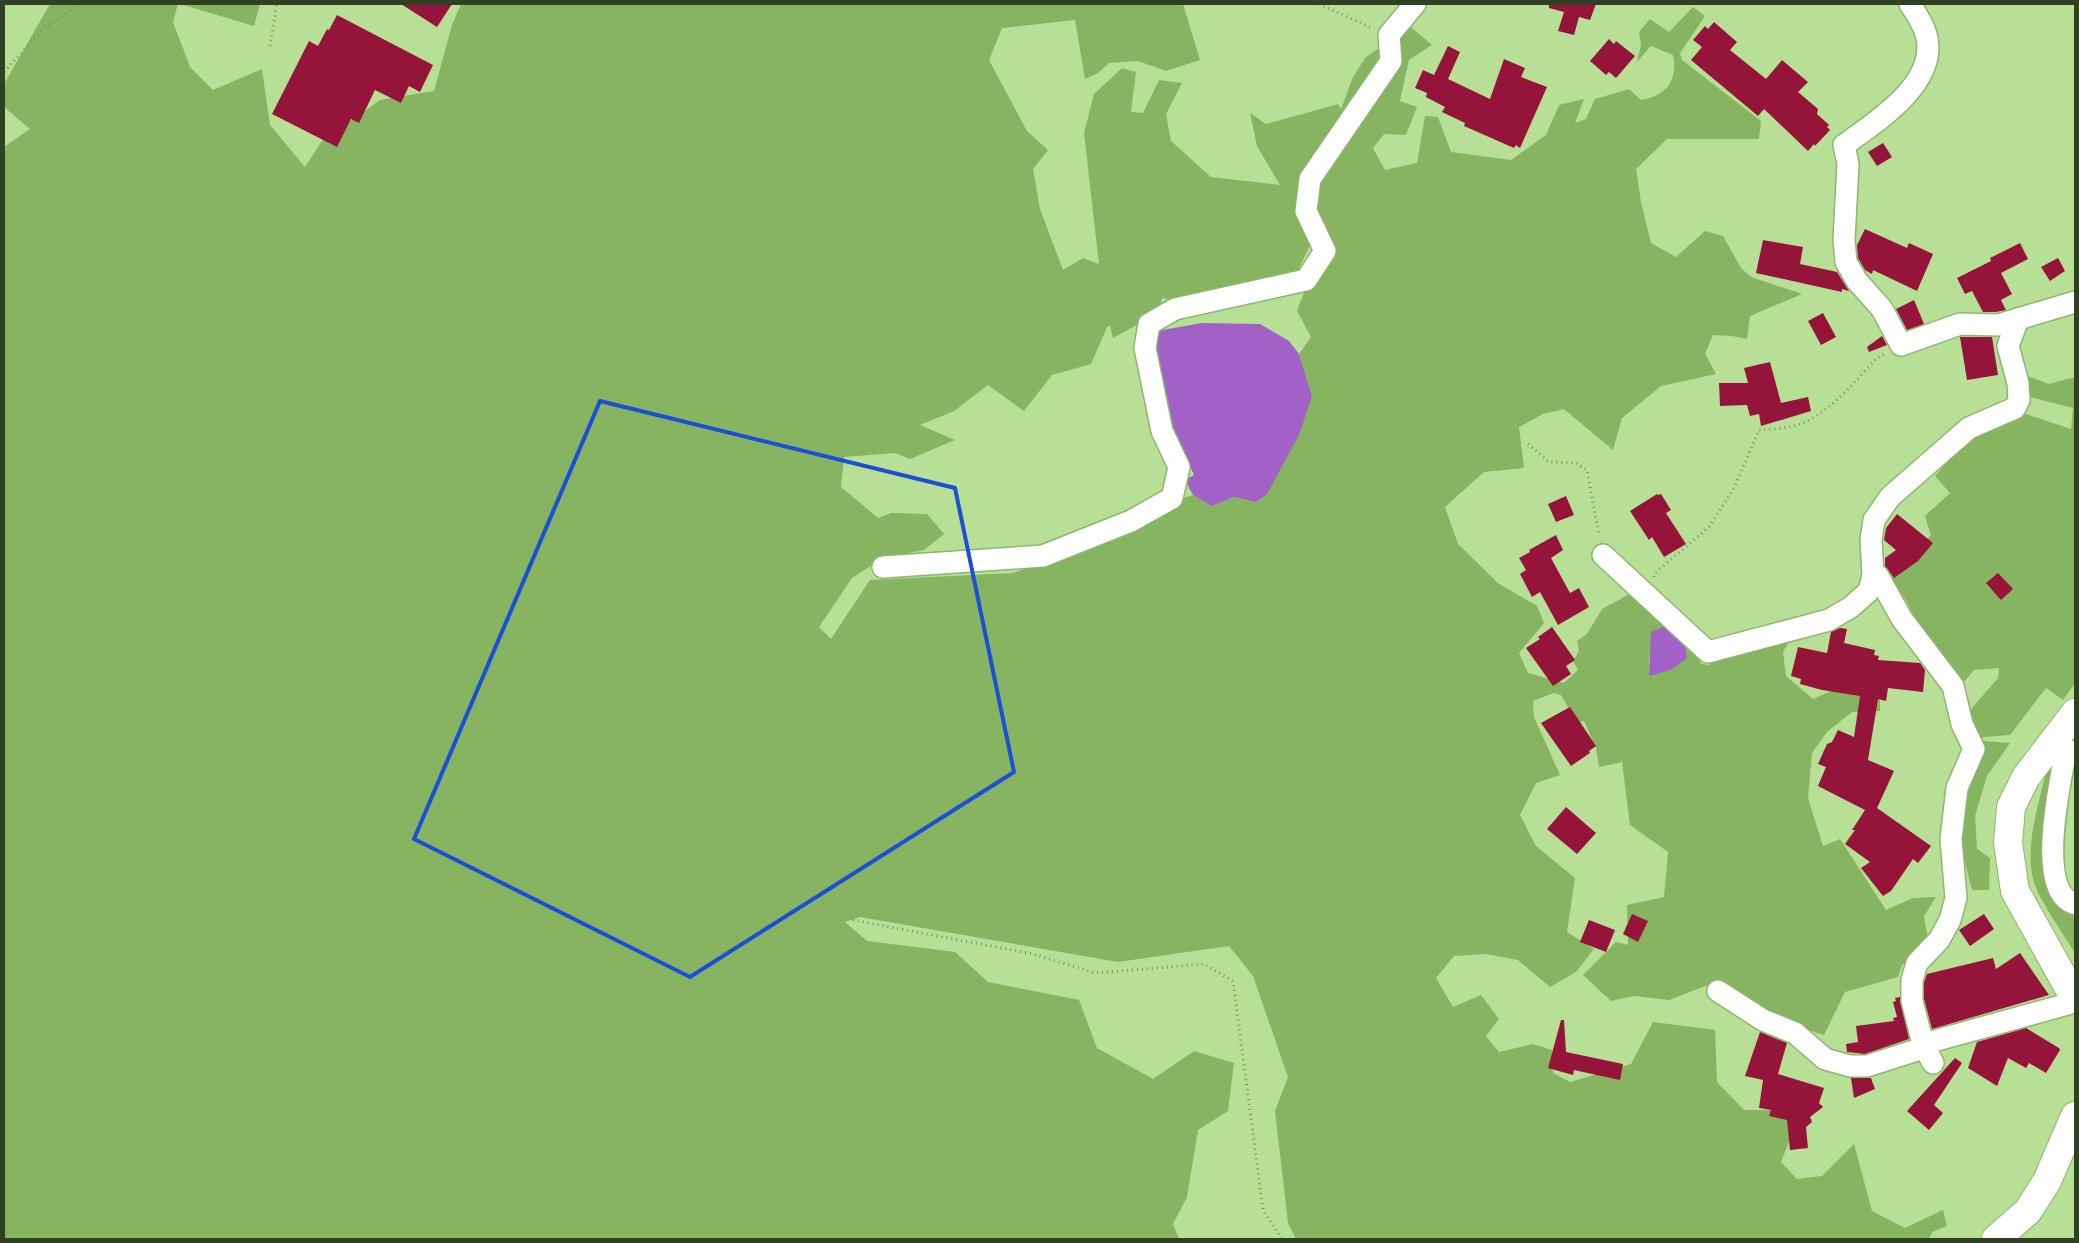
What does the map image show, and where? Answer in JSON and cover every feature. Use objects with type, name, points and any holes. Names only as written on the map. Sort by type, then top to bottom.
[{"type":"main road","points":[[2075,713],[2064,758],[2026,777],[2011,807],[2008,843],[2015,891],[2075,1000]]},
{"type":"main road","points":[[1996,1239],[2028,1211],[2047,1181],[2075,1116]]},
{"type":"street","points":[[883,568],[1043,556],[1131,521],[1172,498],[1179,467],[1162,431],[1145,348],[1149,324],[1175,308],[1306,280],[1325,251],[1306,211],[1310,179],[1391,61],[1389,35],[1415,4]]},
{"type":"street","points":[[1910,4],[1927,35],[1927,61],[1917,81],[1891,112],[1844,145],[1848,164],[1844,240],[1846,262],[1857,281],[1882,309],[1901,345],[1960,324],[1998,325],[2075,302]]},
{"type":"street","points":[[1603,555],[1708,652],[1829,620],[1850,607],[1868,591],[1873,575],[1871,540],[1874,520],[1890,497],[1969,428],[2015,408],[2019,400],[2018,382],[2008,346],[2018,319]]},
{"type":"street","points":[[1873,575],[1878,576],[1902,619],[1953,686],[1962,724],[1974,750],[1957,788],[1951,839],[1956,898],[1950,920],[1939,940],[1917,964],[1912,980],[1912,1001],[1923,1044],[1932,1063]]},
{"type":"street","points":[[2064,758],[2056,811],[2052,864],[2059,890],[2071,903],[2075,904]]},
{"type":"street","points":[[1718,991],[1763,1020],[1795,1033],[1825,1059],[1850,1066],[1867,1066],[1920,1049],[1923,1044],[2075,1000]]},
{"type":"path","points":[[4,72],[45,27],[80,4]]},
{"type":"path","points":[[270,46],[277,4]]},
{"type":"path","points":[[1319,4],[1389,35]]},
{"type":"path","points":[[1653,580],[1655,573],[1709,527],[1734,488],[1759,430],[1795,426],[1832,406],[1878,358],[1901,345]]},
{"type":"path","points":[[1528,444],[1549,462],[1576,463],[1587,470],[1603,555]]},
{"type":"path","points":[[853,920],[1033,954],[1095,973],[1204,964],[1233,981],[1263,1210],[1282,1239]]},
{"type":"highlighted area","points":[[600,401],[955,488],[1014,772],[690,977],[414,839]]},
{"type":"green space","points":[[50,4],[178,4],[173,22],[190,67],[213,90],[262,69],[270,125],[305,167],[322,141],[380,100],[434,91],[452,25],[461,4],[1183,4],[1200,60],[1166,71],[1138,61],[1109,63],[1098,73],[1085,79],[1075,20],[1002,28],[989,60],[1027,131],[1048,150],[1033,169],[1040,209],[1063,270],[1083,258],[1099,264],[1084,133],[1094,94],[1122,68],[1136,72],[1131,112],[1143,113],[1159,80],[1182,83],[1166,114],[1171,141],[1211,177],[1280,185],[1257,146],[1250,113],[1266,124],[1338,104],[1341,109],[1353,77],[1366,57],[1394,38],[1404,21],[1432,45],[1409,60],[1400,101],[1417,107],[1406,135],[1384,134],[1373,148],[1385,170],[1417,163],[1425,116],[1438,117],[1451,152],[1511,160],[1546,135],[1559,105],[1584,99],[1575,123],[1586,119],[1595,99],[1629,89],[1641,100],[1658,95],[1664,91],[1672,79],[1674,72],[1673,55],[1651,46],[1637,62],[1641,45],[1639,32],[1650,19],[1669,32],[1693,7],[1705,16],[1680,53],[1682,60],[1761,121],[1759,139],[1667,139],[1636,169],[1641,202],[1651,243],[1676,257],[1705,231],[1723,236],[1741,268],[1751,277],[1802,294],[1750,316],[1747,339],[1713,335],[1705,354],[1716,374],[1661,386],[1622,418],[1613,450],[1564,409],[1543,414],[1519,427],[1524,468],[1484,472],[1445,507],[1458,544],[1498,583],[1537,606],[1544,623],[1519,653],[1528,673],[1564,683],[1578,670],[1573,661],[1579,651],[1577,641],[1587,634],[1602,609],[1628,595],[1636,597],[1695,647],[1701,664],[1709,665],[1715,654],[1794,633],[1783,652],[1786,676],[1813,699],[1833,690],[1880,699],[1880,711],[1852,712],[1827,732],[1812,753],[1808,798],[1823,846],[1840,839],[1886,910],[1913,898],[1936,897],[1924,916],[1929,945],[1902,965],[1898,977],[1845,992],[1824,1035],[1767,1017],[1711,984],[1669,1000],[1634,996],[1611,1001],[1583,975],[1616,942],[1628,945],[1627,905],[1664,897],[1668,852],[1630,825],[1622,761],[1599,767],[1596,748],[1584,721],[1577,723],[1561,695],[1554,693],[1533,701],[1534,717],[1560,775],[1536,783],[1520,815],[1536,846],[1575,878],[1567,932],[1594,949],[1576,972],[1550,987],[1518,960],[1486,954],[1454,956],[1436,978],[1453,1007],[1481,995],[1499,1019],[1486,1036],[1499,1052],[1533,1044],[1552,1050],[1553,1073],[1570,1082],[1631,1064],[1653,1022],[1715,1030],[1717,1082],[1744,1110],[1784,1110],[1797,1121],[1781,1162],[1797,1179],[1822,1176],[1854,1144],[1872,1211],[1905,1228],[1943,1210],[1947,1226],[1932,1232],[1929,1239],[1296,1239],[1288,1223],[1275,1111],[1288,1077],[1253,976],[1229,946],[1118,962],[860,917],[845,922],[867,941],[955,952],[988,982],[1079,1000],[1097,1048],[1153,1079],[1194,1051],[1234,1063],[1228,1111],[1198,1130],[1187,1197],[1173,1224],[1179,1239],[4,1239],[4,147],[30,129],[4,107],[4,84]],"holes":[[[1311,243],[1330,244],[1306,287],[1297,311],[1311,337],[1299,354],[1312,396],[1256,502],[1234,497],[1212,506],[1193,495],[1180,499],[1109,539],[1013,573],[870,580],[831,639],[819,627],[852,578],[883,558],[924,550],[944,534],[927,514],[891,513],[878,518],[841,487],[844,457],[895,453],[910,459],[955,440],[920,425],[954,411],[988,385],[1024,411],[1052,375],[1091,364],[1107,327],[1110,326],[1113,338],[1159,313],[1162,298],[1191,305],[1296,275]],[[1652,647],[1681,661],[1671,670],[1650,675],[1649,659]]]},
{"type":"green space","points":[[180,4],[260,4],[254,26]]},
{"type":"green space","points":[[2028,376],[2049,384],[2075,377],[2075,683],[2063,700],[2046,688],[2010,735],[1971,738],[1965,716],[1998,678],[1999,668],[1974,670],[1964,682],[1947,668],[1925,639],[1906,600],[1891,579],[1931,535],[1925,516],[1950,493],[1935,476],[1976,430],[2020,412],[2071,429],[2073,408],[2030,397]]},
{"type":"green space","points":[[1983,741],[2010,743],[1987,776],[1975,816],[1977,849],[1990,858],[1989,890],[1972,890],[1961,847],[1962,811]]},
{"type":"green space","points":[[2047,768],[2058,770],[2053,888],[2065,910],[2075,914],[2075,953],[2045,906],[2033,879],[2031,865],[2032,837]]},
{"type":"shaded area","points":[[1202,323],[1260,324],[1289,341],[1299,354],[1312,396],[1299,435],[1267,494],[1256,502],[1234,497],[1212,506],[1193,495],[1185,480],[1194,475],[1165,414],[1151,332]]},
{"type":"shaded area","points":[[1665,626],[1685,644],[1687,658],[1671,670],[1649,676],[1651,632]]},
{"type":"building","points":[[401,4],[452,4],[437,27]]},
{"type":"building","points":[[1549,4],[1596,4],[1590,20],[1579,17],[1574,35],[1558,31],[1564,12],[1549,8]]},
{"type":"building","points":[[337,15],[433,65],[420,92],[409,86],[401,103],[375,90],[359,123],[351,119],[337,147],[272,114],[309,41],[318,46]]},
{"type":"building","points":[[1714,22],[1737,42],[1730,50],[1766,79],[1782,60],[1808,82],[1798,92],[1818,109],[1817,114],[1829,125],[1827,127],[1830,130],[1815,146],[1814,144],[1808,151],[1764,109],[1758,116],[1691,60],[1702,47],[1693,40],[1705,26],[1708,29]]},
{"type":"building","points":[[1609,39],[1614,44],[1616,41],[1635,56],[1616,78],[1609,72],[1606,75],[1590,61]]},
{"type":"building","points":[[1448,46],[1460,52],[1448,79],[1490,99],[1504,59],[1525,68],[1521,77],[1547,87],[1520,148],[1516,145],[1514,148],[1464,126],[1465,123],[1442,112],[1445,107],[1426,97],[1427,93],[1415,88],[1423,70],[1434,75]]},
{"type":"building","points":[[1883,143],[1892,157],[1877,166],[1868,152]]},
{"type":"building","points":[[1865,229],[1907,248],[1909,243],[1933,254],[1917,291],[1873,270],[1872,274],[1865,270],[1858,258],[1857,245]]},
{"type":"building","points":[[1763,240],[1803,247],[1800,264],[1837,272],[1849,291],[1842,289],[1842,292],[1756,273]]},
{"type":"building","points":[[2020,243],[2028,259],[2001,273],[2012,294],[2001,300],[2006,310],[1983,312],[1972,291],[1965,294],[1957,278],[1991,261],[1990,258]]},
{"type":"building","points":[[2058,258],[2065,271],[2050,281],[2041,267]]},
{"type":"building","points":[[1914,300],[1924,324],[1907,330],[1896,309]]},
{"type":"building","points":[[1823,313],[1836,337],[1821,345],[1808,321]]},
{"type":"building","points":[[1882,336],[1887,345],[1869,352],[1867,347]]},
{"type":"building","points":[[1960,337],[1992,337],[1998,375],[1967,380]]},
{"type":"building","points":[[1770,362],[1781,403],[1808,397],[1811,411],[1761,426],[1759,414],[1750,416],[1747,405],[1720,406],[1719,383],[1748,383],[1744,368]]},
{"type":"building","points":[[1657,494],[1661,494],[1671,510],[1666,513],[1686,544],[1664,557],[1652,537],[1649,540],[1630,511]]},
{"type":"building","points":[[1566,496],[1574,515],[1556,522],[1548,504]]},
{"type":"building","points":[[1897,514],[1933,543],[1918,561],[1894,578],[1885,566],[1885,558],[1896,550],[1884,540],[1886,528]]},
{"type":"building","points":[[1556,535],[1563,550],[1551,558],[1570,593],[1579,588],[1589,607],[1558,625],[1540,592],[1532,597],[1520,574],[1526,570],[1519,558],[1530,552],[1529,550]]},
{"type":"building","points":[[1998,573],[2013,589],[2001,600],[1986,583]]},
{"type":"building","points":[[1552,627],[1575,660],[1566,666],[1571,674],[1553,686],[1526,648],[1540,639],[1538,637]]},
{"type":"building","points":[[1840,628],[1847,629],[1844,643],[1875,650],[1874,655],[1879,656],[1878,660],[1920,663],[1925,670],[1923,692],[1888,688],[1886,701],[1878,699],[1868,760],[1894,771],[1877,808],[1931,846],[1918,863],[1913,859],[1891,891],[1883,896],[1861,868],[1870,862],[1845,844],[1855,830],[1852,830],[1865,810],[1818,786],[1826,767],[1818,764],[1827,744],[1832,742],[1838,730],[1854,737],[1860,696],[1822,690],[1800,684],[1801,679],[1791,676],[1798,647],[1827,653],[1831,632]]},
{"type":"building","points":[[1570,707],[1596,746],[1589,751],[1590,753],[1571,766],[1541,723]]},
{"type":"building","points":[[1566,807],[1596,833],[1577,854],[1547,829]]},
{"type":"building","points":[[1632,914],[1648,921],[1638,942],[1623,934]]},
{"type":"building","points":[[1984,914],[1994,929],[1970,946],[1959,930]]},
{"type":"building","points":[[1589,920],[1615,930],[1606,952],[1580,942]]},
{"type":"building","points":[[2020,953],[2049,995],[1932,1029],[1924,999],[1924,982],[1927,974],[1993,958],[1996,969]]},
{"type":"building","points":[[1900,997],[1909,1039],[1865,1054],[1847,1052],[1846,1044],[1858,1042],[1856,1026],[1894,1021],[1893,1018],[1897,1017],[1893,1002],[1896,1001],[1895,998]]},
{"type":"building","points":[[1561,1020],[1564,1020],[1566,1052],[1623,1064],[1620,1080],[1574,1070],[1573,1075],[1548,1068]]},
{"type":"building","points":[[2026,1028],[2060,1050],[2046,1073],[2029,1063],[2026,1068],[2008,1058],[1997,1086],[1968,1068],[1977,1042]]},
{"type":"building","points":[[1760,1032],[1787,1043],[1778,1074],[1824,1088],[1819,1103],[1823,1107],[1810,1117],[1812,1122],[1806,1127],[1808,1148],[1790,1150],[1787,1120],[1769,1116],[1771,1110],[1759,1108],[1763,1080],[1745,1076]]},
{"type":"building","points":[[1955,1058],[1962,1063],[1934,1105],[1943,1113],[1929,1130],[1907,1111]]},
{"type":"building","points":[[1851,1078],[1871,1078],[1875,1089],[1854,1098]]}]
